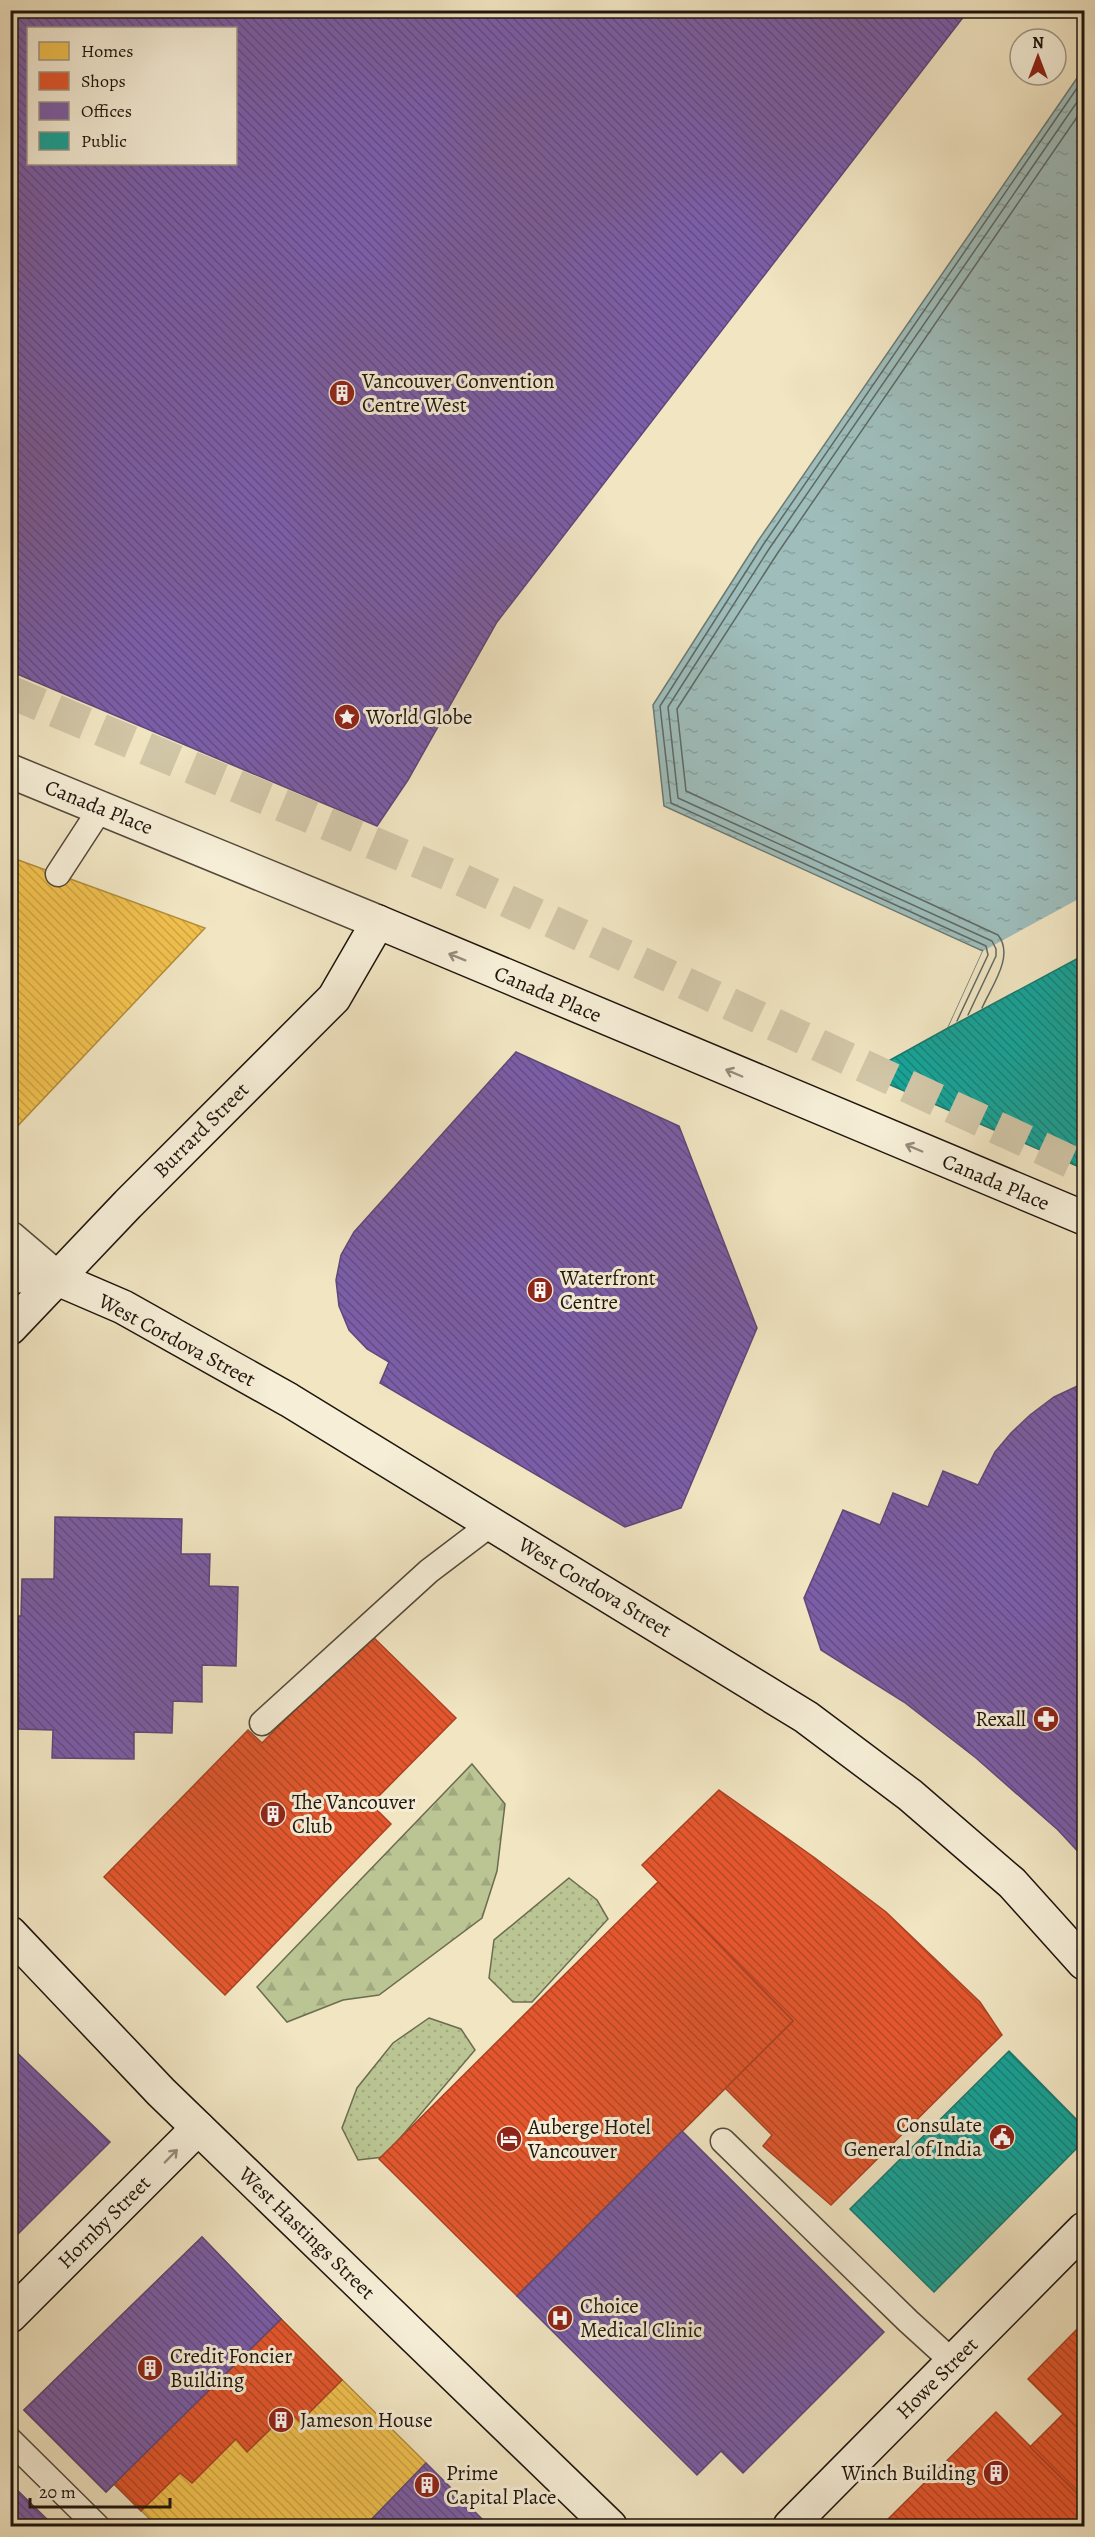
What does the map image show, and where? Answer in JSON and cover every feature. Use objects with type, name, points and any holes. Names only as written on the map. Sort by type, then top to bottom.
[{"type":"street","name":"Canada Place","points":[[10,771],[378,922],[1084,1218]]},
{"type":"street","name":"Burrard Street","points":[[10,1328],[128,1204],[334,998],[378,922]]},
{"type":"street","name":"West Cordova Street","points":[[10,1238],[58,1279],[123,1307],[289,1400],[806,1717],[910,1795],[1012,1883],[1084,1963]]},
{"type":"street","name":"West Cordova Street","points":[[10,1275],[58,1279]]},
{"type":"street","name":"West Hastings Street","points":[[10,1933],[198,2128],[610,2526]]},
{"type":"street","name":"Hornby Street","points":[[10,2316],[198,2128]]},
{"type":"street","name":"Howe Street","points":[[790,2526],[1084,2229]]},
{"type":"lane","points":[[58,874],[100,808]]},
{"type":"lane","points":[[262,1723],[429,1571],[491,1524]]},
{"type":"lane","points":[[723,2141],[953,2362]]},
{"type":"lane","points":[[10,2440],[97,2526]]},
{"type":"green space","points":[[472,1764],[505,1804],[497,1871],[482,1918],[379,1995],[343,2000],[287,2022],[257,1987]]},
{"type":"green space","points":[[569,1878],[597,1900],[608,1919],[532,2002],[513,2002],[489,1978],[494,1940]]},
{"type":"green space","points":[[429,2018],[461,2029],[475,2050],[384,2157],[358,2160],[342,2128],[357,2088],[393,2043]]},
{"type":"water","points":[[1084,68],[1084,1092],[948,1028],[983,951],[664,806],[653,705],[758,541]]},
{"type":"pier","points":[[1084,896],[1084,1092],[948,1028],[983,951]]},
{"type":"building: Homes","points":[[10,857],[205,928],[10,1134]]},
{"type":"building: Homes","name":"Jameson House","points":[[281,2319],[426,2463],[365,2526],[157,2526],[114,2484]]},
{"type":"building: Shops","name":"The Vancouver Club","points":[[370,1634],[456,1718],[371,1804],[391,1824],[225,1995],[104,1877],[248,1730],[262,1743]]},
{"type":"building: Shops","points":[[719,1790],[886,1912],[980,2002],[1002,2035],[831,2205],[763,2146],[772,2135],[725,2088],[793,2021],[642,1865]]},
{"type":"building: Shops","points":[[658,1882],[793,2021],[517,2296],[379,2159]]},
{"type":"building: Shops","name":"Credit Foncier Building","points":[[202,2237],[281,2319],[106,2492],[24,2410]]},
{"type":"building: Shops","points":[[281,2319],[342,2380],[300,2422],[289,2411],[247,2452],[236,2439],[192,2483],[180,2473],[141,2511],[114,2484]]},
{"type":"building: Shops","points":[[1084,2322],[1084,2435],[1028,2379]]},
{"type":"building: Shops","name":"Winch Building","points":[[996,2412],[1084,2500],[1084,2526],[881,2526]]},
{"type":"building: Shops","points":[[1063,2414],[1084,2435],[1084,2500],[1030,2447]]},
{"type":"building: Offices","name":"Vancouver Convention Centre West","points":[[10,10],[968,10],[497,622],[408,780],[377,826],[10,671]]},
{"type":"building: Offices","name":"Waterfront Centre","points":[[516,1052],[679,1126],[757,1328],[681,1508],[625,1527],[380,1383],[389,1362],[367,1349],[349,1330],[339,1306],[336,1280],[341,1255],[354,1232]]},
{"type":"building: Offices","points":[[1084,1383],[1084,1858],[1058,1830],[976,1758],[904,1702],[821,1650],[804,1598],[843,1510],[880,1525],[893,1493],[928,1507],[943,1471],[978,1485],[995,1452],[1011,1433],[1054,1397]]},
{"type":"building: Offices","points":[[55,1517],[182,1519],[181,1554],[210,1554],[209,1586],[238,1587],[236,1666],[202,1665],[202,1702],[173,1701],[172,1733],[134,1732],[134,1759],[52,1758],[53,1730],[18,1729],[19,1698],[10,1698],[10,1616],[21,1616],[22,1579],[54,1579]]},
{"type":"building: Offices","points":[[10,2046],[110,2142],[10,2242]]},
{"type":"building: Offices","points":[[682,2131],[884,2332],[743,2473],[721,2451],[697,2475],[517,2296]]},
{"type":"building: Offices","name":"Credit Foncier Building","points":[[202,2237],[281,2319],[106,2492],[24,2410]]},
{"type":"building: Offices","name":"Prime Capital Place","points":[[426,2463],[489,2526],[365,2526]]},
{"type":"building: Offices","points":[[10,2483],[54,2526],[10,2526]]},
{"type":"building: Public","points":[[1084,955],[1084,1169],[865,1074],[948,1028]]},
{"type":"building: Public","points":[[1009,2051],[1084,2127],[1084,2141],[934,2292],[850,2209]]},
{"type":"tunnel","points":[[10,692],[462,880],[1084,1168]]},
{"type":"place","name":"Vancouver Convention Centre West","points":[[342,393]]},
{"type":"place","name":"World Globe","points":[[347,717]]},
{"type":"place","name":"Waterfront Centre","points":[[540,1290]]},
{"type":"place","name":"Rexall","points":[[1046,1719]]},
{"type":"place","name":"The Vancouver Club","points":[[273,1814]]},
{"type":"place","name":"Consulate General of India","points":[[1002,2137]]},
{"type":"place","name":"Auberge Hotel Vancouver","points":[[509,2139]]},
{"type":"place","name":"Choice Medical Clinic","points":[[560,2318]]},
{"type":"place","name":"Credit Foncier Building","points":[[150,2368]]},
{"type":"place","name":"Jameson House","points":[[281,2420]]},
{"type":"place","name":"Winch Building","points":[[996,2473]]},
{"type":"place","name":"Prime Capital Place","points":[[427,2485]]}]
